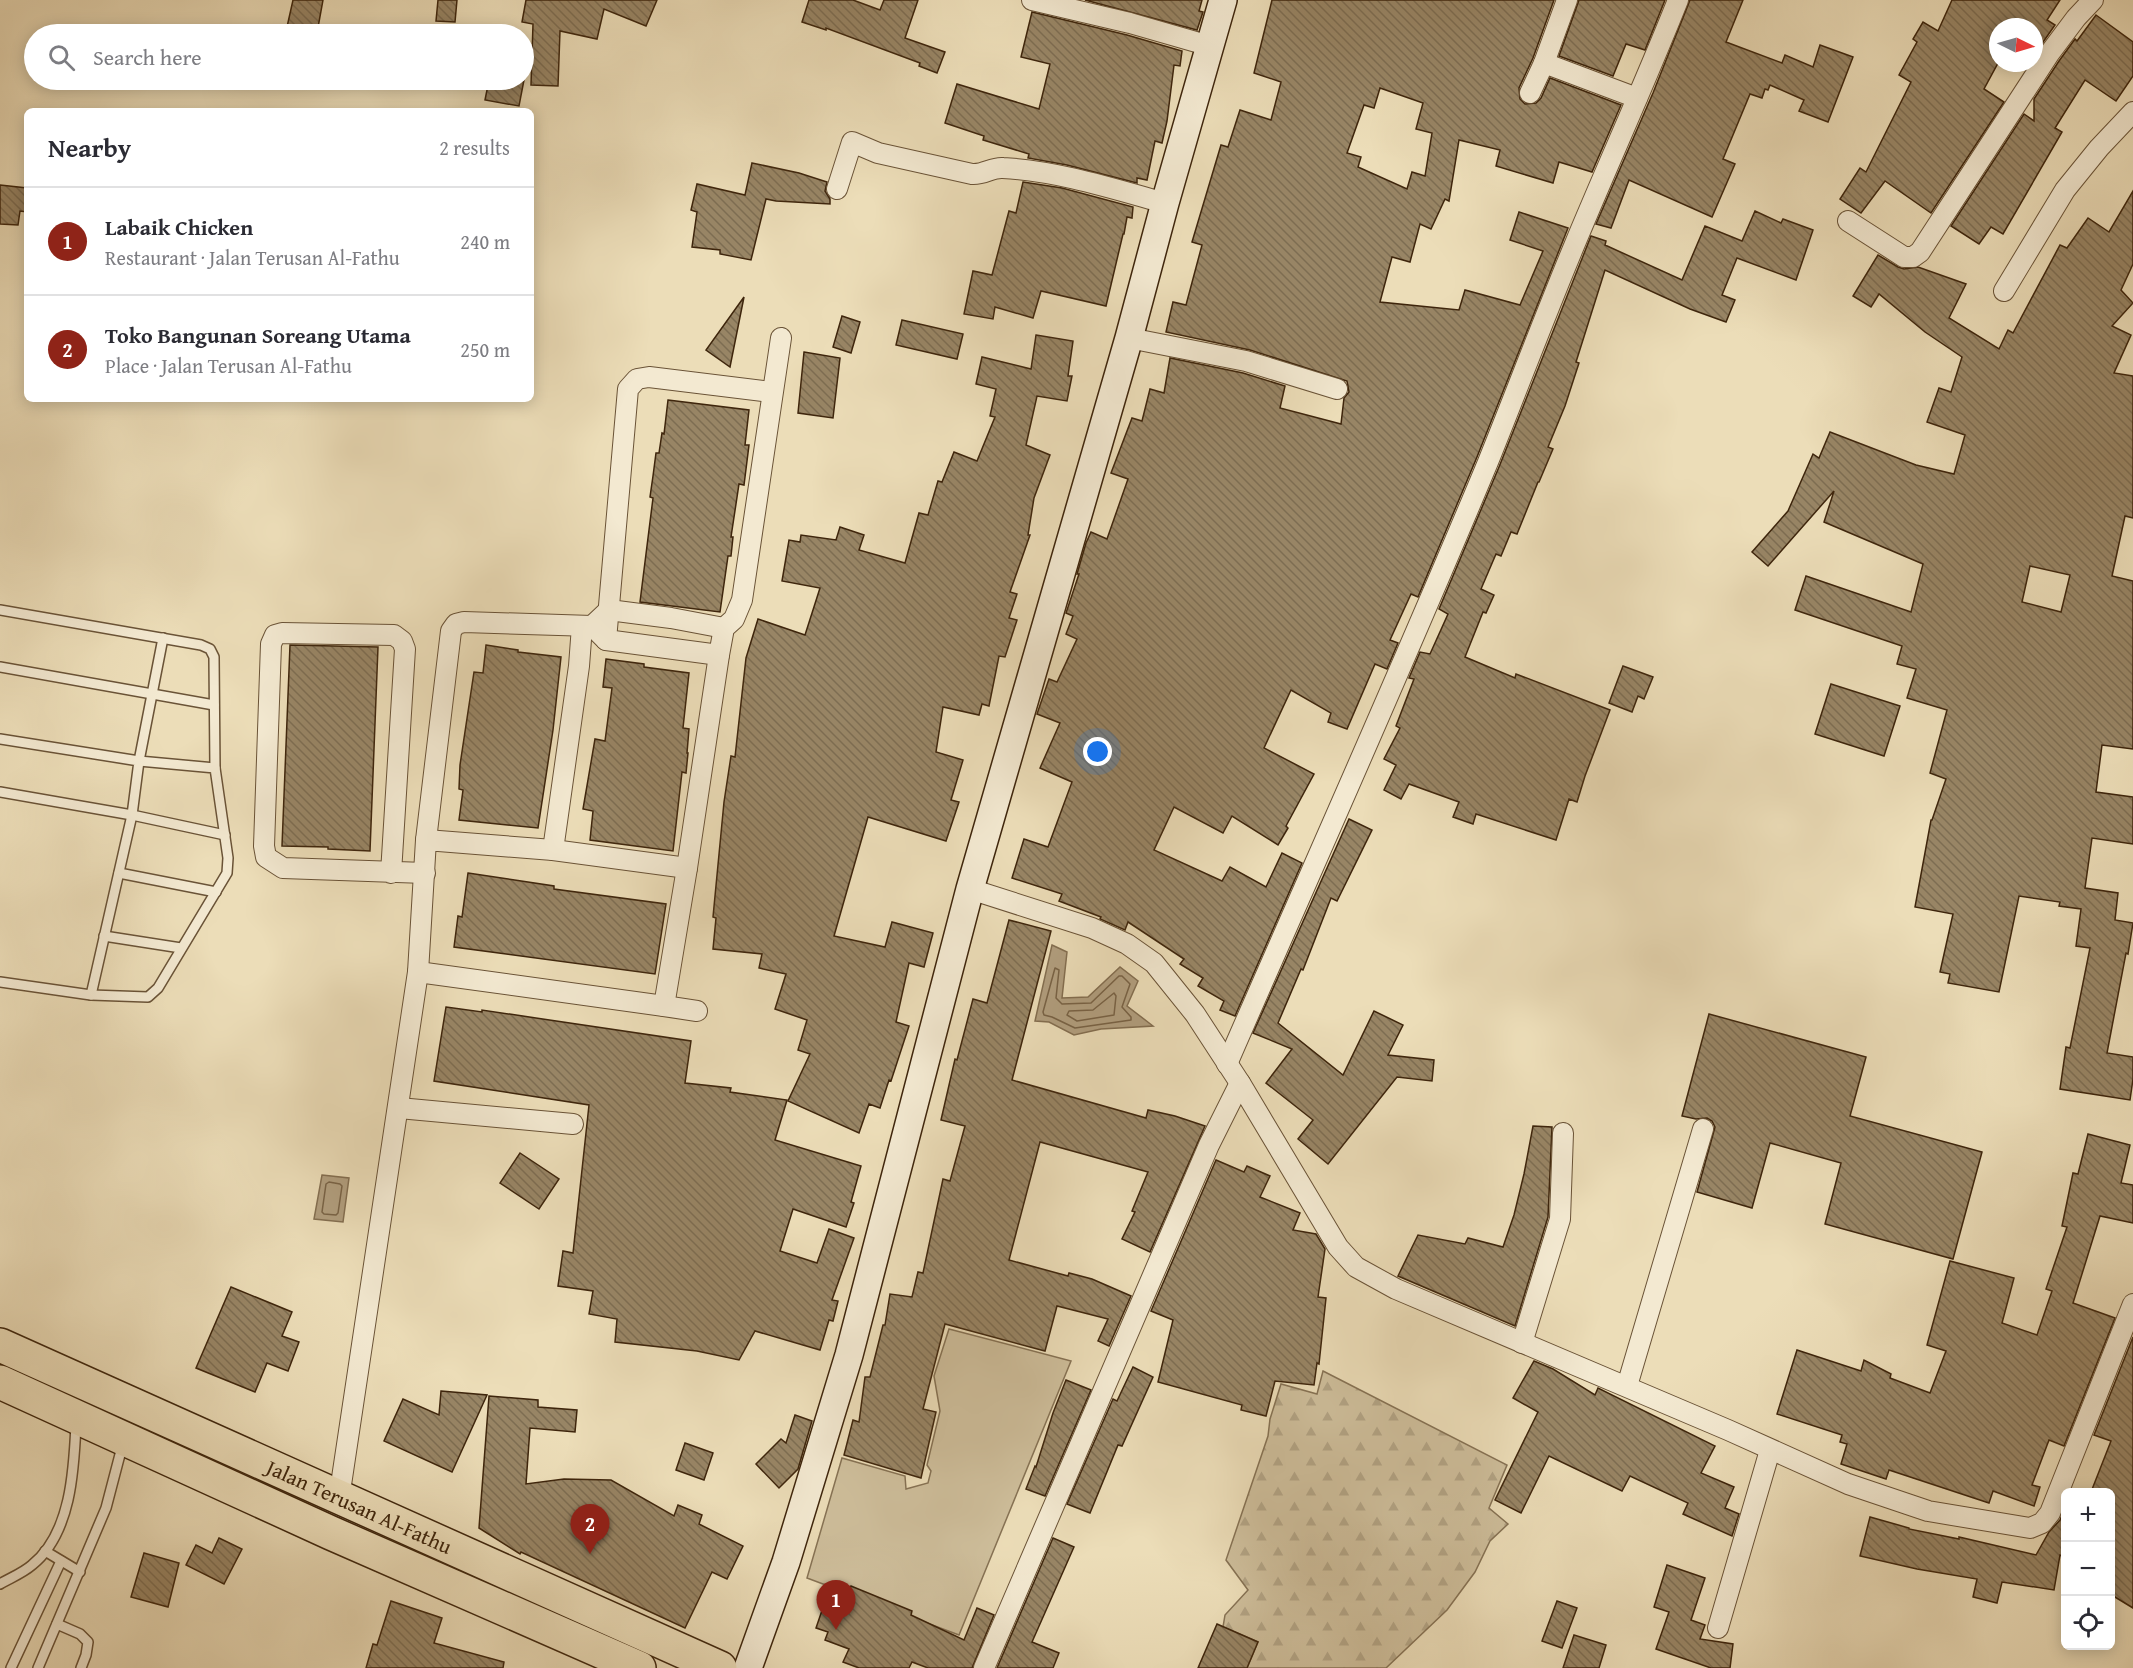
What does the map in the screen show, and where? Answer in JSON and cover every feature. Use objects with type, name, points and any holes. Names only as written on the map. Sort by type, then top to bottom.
[{"type":"highway","name":"Jalan Terusan Al-Fathu","points":[[0,1345],[720,1668]]},
{"type":"highway","name":"Jalan Terusan Al-Fathu","points":[[0,1382],[331,1533],[639,1668]]},
{"type":"street","points":[[1032,0],[1130,23],[1210,46]]},
{"type":"street","points":[[748,1668],[786,1562],[849,1355],[970,889],[1130,338],[1165,203],[1224,0]]},
{"type":"street","points":[[1530,93],[1544,63],[1567,0]]},
{"type":"street","points":[[1227,1064],[1386,702],[1678,0]]},
{"type":"street","points":[[1848,221],[1904,257],[1913,257],[1920,252],[2022,99],[2049,54],[2092,0]]},
{"type":"street","points":[[1544,63],[1636,98]]},
{"type":"street","points":[[2004,291],[2065,190],[2099,148],[2133,112]]},
{"type":"street","points":[[837,189],[852,142],[878,153],[972,174],[983,174],[1000,167],[1065,176],[1165,203]]},
{"type":"street","points":[[664,1006],[724,628],[734,619],[742,600],[771,392],[781,338]]},
{"type":"street","points":[[1130,338],[1246,361],[1337,389]]},
{"type":"street","points":[[606,640],[628,388],[637,379],[649,377],[771,392]]},
{"type":"street","points":[[553,850],[579,666],[587,626],[609,610],[724,628]]},
{"type":"street","points":[[339,1498],[418,972],[426,840],[451,631],[456,624],[464,622],[587,626],[606,640],[719,655]]},
{"type":"street","points":[[391,873],[405,649],[402,641],[394,635],[282,633],[275,635],[271,644],[264,846],[266,857],[283,868],[391,873],[425,873]]},
{"type":"street","points":[[426,840],[553,850],[687,868]]},
{"type":"street","points":[[970,889],[1092,928],[1127,944],[1154,963],[1195,1014],[1338,1247],[1356,1268],[1396,1289],[1627,1386],[1848,1484],[1928,1511],[2030,1528],[2042,1523],[2050,1513],[2133,1304]]},
{"type":"street","points":[[418,972],[697,1011]]},
{"type":"street","points":[[984,1668],[1209,1145],[1239,1083]]},
{"type":"street","points":[[399,1108],[573,1124]]},
{"type":"street","points":[[1627,1386],[1703,1129]]},
{"type":"street","points":[[1522,1343],[1560,1219],[1563,1133]]},
{"type":"street","points":[[1718,1628],[1770,1450]]},
{"type":"lane","points":[[0,610],[201,645],[210,649],[214,657],[215,768],[228,858],[227,873],[158,988],[148,997],[91,995],[0,982]]},
{"type":"lane","points":[[91,995],[132,815],[139,761],[163,638]]},
{"type":"lane","points":[[0,667],[214,705]]},
{"type":"lane","points":[[0,739],[139,761],[215,768]]},
{"type":"lane","points":[[0,792],[132,815],[225,836]]},
{"type":"lane","points":[[119,873],[216,892]]},
{"type":"lane","points":[[104,936],[182,948]]},
{"type":"lane","points":[[0,1584],[32,1566],[45,1551],[64,1516],[75,1454],[77,1417]]},
{"type":"lane","points":[[38,1668],[106,1508],[124,1438]]},
{"type":"lane","points":[[45,1551],[80,1572]]},
{"type":"lane","points":[[11,1668],[61,1561]]},
{"type":"lane","points":[[57,1624],[80,1634],[88,1642],[81,1668]]},
{"type":"green space","points":[[949,1329],[1071,1361],[959,1635],[807,1578],[842,1458],[905,1476],[906,1489],[928,1483],[931,1471],[927,1465],[940,1411],[934,1376]]},
{"type":"green space","points":[[1323,1371],[1507,1465],[1489,1508],[1508,1524],[1490,1541],[1475,1572],[1447,1610],[1386,1668],[1247,1668],[1258,1642],[1223,1627],[1225,1615],[1248,1590],[1226,1560],[1268,1436],[1270,1419],[1281,1384],[1317,1394]]},
{"type":"water","points":[[1052,945],[1067,952],[1062,998],[1088,997],[1120,967],[1138,981],[1127,1006],[1153,1026],[1101,1029],[1074,1035],[1049,1022],[1035,1021]]},
{"type":"water","points":[[322,1175],[349,1178],[343,1222],[314,1219]]},
{"type":"building","points":[[293,0],[323,0],[319,24],[288,24]]},
{"type":"building","points":[[438,0],[457,0],[455,22],[436,21]]},
{"type":"building","points":[[526,0],[657,0],[646,26],[604,9],[597,39],[560,31],[558,86],[534,85],[534,24],[522,22]]},
{"type":"building","points":[[809,0],[853,0],[880,10],[884,0],[918,0],[905,38],[945,52],[937,73],[919,66],[920,63],[826,28],[826,30],[802,22]]},
{"type":"building","points":[[1085,0],[1202,0],[1199,11],[1203,12],[1197,30]]},
{"type":"building","points":[[1272,0],[1554,0],[1533,58],[1519,88],[1520,99],[1525,104],[1536,103],[1541,98],[1550,78],[1621,105],[1592,172],[1559,162],[1553,183],[1496,166],[1500,150],[1459,140],[1449,201],[1445,199],[1431,229],[1420,224],[1410,262],[1392,257],[1380,302],[1459,310],[1465,290],[1520,305],[1543,251],[1510,240],[1519,212],[1568,228],[1477,457],[1418,597],[1411,594],[1390,640],[1398,643],[1387,669],[1375,664],[1347,729],[1328,722],[1331,713],[1291,690],[1264,748],[1314,774],[1278,845],[1232,816],[1223,833],[1174,807],[1154,850],[1222,881],[1230,867],[1266,887],[1282,853],[1302,863],[1235,1016],[1220,1010],[1224,1001],[1198,986],[1203,978],[1180,964],[1184,959],[1128,922],[1125,930],[1100,919],[1101,917],[1059,901],[1062,894],[1012,878],[1024,839],[1048,847],[1072,782],[1040,768],[1060,723],[1037,714],[1049,679],[1057,682],[1077,639],[1066,634],[1073,616],[1066,613],[1086,543],[1091,532],[1107,539],[1128,479],[1111,473],[1132,418],[1142,421],[1150,389],[1164,393],[1170,358],[1243,373],[1285,386],[1280,408],[1341,424],[1344,398],[1349,392],[1347,381],[1250,350],[1166,332],[1173,302],[1186,305],[1202,245],[1192,242],[1221,145],[1228,147],[1240,110],[1271,120],[1281,82],[1254,73]],"holes":[[[1380,88],[1423,103],[1416,129],[1432,133],[1425,176],[1412,172],[1407,189],[1358,167],[1361,157],[1347,153],[1364,105],[1374,108]]]},
{"type":"building","points":[[1579,0],[1665,0],[1645,50],[1626,44],[1613,76],[1559,56]]},
{"type":"building","points":[[1690,0],[1743,0],[1726,42],[1782,63],[1785,55],[1813,67],[1820,45],[1853,57],[1828,122],[1799,111],[1804,100],[1770,85],[1768,90],[1765,89],[1762,98],[1750,94],[1723,159],[1735,164],[1712,217],[1629,180],[1611,228],[1596,224],[1653,93]]},
{"type":"building","points":[[1952,0],[2060,0],[2047,20],[2055,25],[2043,42],[2043,18],[1989,18],[1989,72],[1993,72],[1984,89],[2004,102],[1931,213],[1885,181],[1861,213],[1840,199],[1860,168],[1866,172],[1911,82],[1899,75],[1917,42],[1913,39],[1923,22],[1938,31]]},
{"type":"building","points":[[1032,12],[1182,51],[1180,66],[1174,65],[1162,143],[1155,141],[1147,180],[1137,178],[1137,183],[1067,165],[1028,158],[1029,154],[983,140],[984,136],[945,123],[957,84],[1039,109],[1050,64],[1021,57]]},
{"type":"building","points":[[2096,15],[2133,42],[2133,76],[2116,101],[2085,80],[2055,128],[2062,132],[2003,234],[1991,227],[1979,244],[1951,226],[2024,114],[2034,121],[2034,99],[2075,39],[2077,41]]},
{"type":"building","points":[[487,90],[522,90],[519,106],[485,100]]},
{"type":"building","points":[[752,163],[799,173],[827,182],[825,191],[830,204],[766,199],[751,260],[720,254],[720,250],[692,247],[697,212],[691,210],[697,184],[745,195]]},
{"type":"building","points":[[1023,182],[1062,188],[1133,207],[1132,218],[1127,217],[1106,306],[1041,291],[1033,318],[995,307],[993,319],[964,314],[973,271],[992,275],[1009,211],[1016,213]]},
{"type":"building","points":[[0,185],[24,188],[24,212],[20,211],[18,225],[0,224]]},
{"type":"building","points":[[2133,191],[2133,264],[2121,290],[2133,303],[2112,326],[2131,335],[2114,373],[2133,376],[2133,518],[2125,516],[2112,576],[2133,581],[2133,749],[2102,745],[2096,792],[2133,797],[2133,844],[2092,838],[2085,888],[2118,893],[2115,920],[2133,923],[2107,1053],[2133,1057],[2130,1100],[2060,1089],[2066,1047],[2070,1048],[2090,948],[2076,946],[2081,909],[2059,906],[2060,902],[2019,896],[1999,992],[1948,983],[1950,974],[1940,972],[1953,914],[1915,907],[1931,820],[1946,779],[1930,773],[1947,710],[1907,698],[1916,669],[1897,664],[1902,646],[1795,610],[1806,576],[1911,612],[1923,564],[1824,522],[1834,491],[1768,566],[1752,552],[1788,511],[1813,454],[1819,458],[1830,432],[1916,465],[1954,474],[1965,435],[1927,422],[1939,388],[1951,392],[1962,357],[1925,332],[1879,294],[1871,307],[1853,296],[1878,255],[1904,269],[1918,267],[1966,284],[1949,318],[1999,349],[2008,330],[2013,333],[2060,245],[2067,248],[2088,218],[2109,232]],"holes":[[[2030,566],[2070,575],[2061,612],[2022,602]]]},
{"type":"building","points":[[1755,211],[1781,223],[1783,219],[1813,230],[1796,280],[1737,258],[1722,295],[1735,300],[1726,322],[1690,309],[1605,270],[1576,362],[1579,363],[1548,447],[1553,449],[1517,534],[1511,532],[1501,556],[1496,554],[1481,589],[1494,595],[1486,613],[1483,612],[1465,657],[1515,678],[1516,674],[1610,710],[1577,802],[1569,799],[1556,840],[1476,814],[1473,824],[1453,817],[1459,802],[1409,784],[1401,799],[1384,790],[1396,765],[1384,759],[1400,728],[1396,726],[1414,679],[1409,678],[1420,652],[1430,654],[1448,614],[1439,609],[1499,467],[1591,236],[1606,241],[1605,245],[1682,280],[1705,226],[1742,241]]},
{"type":"building","points":[[744,297],[730,367],[706,350]]},
{"type":"building","points":[[842,316],[860,322],[851,353],[833,347]]},
{"type":"building","points":[[902,320],[963,334],[957,359],[896,345]]},
{"type":"building","points":[[1036,335],[1073,341],[1068,376],[1072,376],[1067,401],[1037,396],[1026,445],[1050,455],[1034,498],[1028,535],[1030,535],[1010,592],[1017,594],[1009,618],[1017,620],[1005,657],[999,656],[989,706],[982,704],[979,715],[943,707],[936,752],[963,760],[951,800],[959,802],[946,841],[868,817],[834,936],[885,947],[892,922],[933,933],[924,967],[909,963],[896,1022],[909,1026],[880,1108],[869,1104],[859,1133],[788,1101],[810,1054],[798,1050],[807,1020],[775,1009],[786,974],[759,968],[762,954],[713,949],[716,918],[713,917],[724,802],[731,756],[735,757],[746,658],[758,619],[805,635],[820,588],[782,581],[789,540],[800,542],[801,535],[836,540],[840,527],[864,535],[859,550],[905,563],[919,513],[928,515],[938,481],[942,482],[954,452],[977,461],[995,417],[990,416],[996,389],[976,384],[982,357],[1031,369]]},
{"type":"building","points":[[804,352],[840,358],[833,418],[798,413]]},
{"type":"building","points":[[668,400],[749,410],[745,445],[749,445],[744,485],[739,484],[731,537],[733,537],[731,556],[728,556],[720,612],[640,602],[653,498],[650,497],[656,453],[659,453],[662,433],[664,434]]},
{"type":"building","points":[[290,645],[378,647],[370,851],[282,846]]},
{"type":"building","points":[[486,645],[518,650],[518,652],[561,657],[553,730],[538,828],[459,820],[463,790],[459,789],[460,765],[474,672],[483,673]]},
{"type":"building","points":[[606,659],[689,673],[683,728],[689,729],[688,753],[686,773],[682,772],[673,851],[590,840],[593,811],[583,809],[595,739],[605,741],[612,688],[603,687]]},
{"type":"building","points":[[1623,666],[1653,677],[1644,699],[1638,696],[1632,712],[1609,703]]},
{"type":"building","points":[[1831,684],[1900,706],[1884,756],[1815,734]]},
{"type":"building","points":[[1349,819],[1372,830],[1337,901],[1331,898],[1303,970],[1301,969],[1278,1023],[1343,1075],[1374,1011],[1403,1025],[1388,1055],[1434,1060],[1432,1081],[1397,1077],[1328,1164],[1298,1139],[1313,1120],[1266,1083],[1292,1049],[1253,1033]]},
{"type":"building","points":[[468,873],[554,886],[554,889],[666,904],[655,974],[454,947],[458,916],[462,917]]},
{"type":"building","points":[[1009,920],[1051,931],[1012,1080],[1146,1118],[1148,1110],[1205,1126],[1150,1252],[1122,1239],[1135,1212],[1132,1211],[1148,1172],[1040,1142],[1009,1260],[1068,1276],[1069,1273],[1092,1279],[1131,1296],[1109,1346],[1098,1341],[1108,1319],[1057,1306],[1045,1351],[945,1324],[923,1409],[936,1412],[921,1478],[844,1455],[853,1420],[859,1422],[865,1377],[870,1377],[883,1325],[885,1325],[890,1294],[912,1297],[918,1272],[923,1273],[943,1179],[950,1181],[965,1126],[941,1120],[955,1059],[957,1060],[973,999],[987,1003]]},
{"type":"building","points":[[446,1007],[482,1012],[482,1010],[691,1041],[685,1083],[731,1088],[730,1092],[787,1100],[775,1140],[861,1166],[851,1202],[854,1203],[846,1227],[793,1209],[780,1251],[817,1263],[829,1229],[854,1238],[832,1300],[838,1301],[833,1321],[829,1320],[820,1350],[755,1331],[739,1360],[697,1351],[615,1342],[617,1319],[589,1314],[593,1291],[558,1286],[563,1251],[573,1253],[589,1105],[434,1081]]},
{"type":"building","points":[[1709,1014],[1866,1057],[1850,1116],[1982,1152],[1953,1259],[1825,1224],[1841,1163],[1770,1143],[1752,1208],[1697,1192],[1715,1127],[1707,1118],[1696,1119],[1682,1116]]},
{"type":"building","points":[[1533,1126],[1552,1127],[1548,1217],[1515,1326],[1398,1276],[1418,1235],[1465,1244],[1468,1238],[1503,1247],[1514,1215]]},
{"type":"building","points":[[2088,1134],[2130,1145],[2121,1183],[2133,1185],[2133,1223],[2100,1216],[2073,1303],[2115,1318],[2064,1446],[2049,1440],[2032,1485],[2040,1487],[2034,1506],[1993,1491],[1989,1503],[1889,1470],[1886,1479],[1841,1464],[1847,1444],[1840,1442],[1842,1435],[1777,1414],[1797,1350],[1861,1371],[1864,1360],[1891,1374],[1890,1378],[1930,1393],[1946,1351],[1927,1345],[1950,1261],[2014,1278],[2002,1323],[2037,1335],[2052,1291],[2046,1289],[2067,1227],[2062,1226],[2073,1173],[2078,1174]]},
{"type":"building","points":[[520,1153],[559,1179],[539,1209],[500,1183]]},
{"type":"building","points":[[1216,1160],[1244,1172],[1247,1166],[1270,1176],[1260,1197],[1300,1213],[1293,1230],[1316,1234],[1325,1249],[1318,1297],[1326,1298],[1319,1364],[1317,1363],[1314,1385],[1275,1381],[1266,1416],[1241,1410],[1242,1405],[1158,1382],[1173,1320],[1151,1311]]},
{"type":"building","points":[[231,1287],[292,1312],[282,1336],[299,1342],[288,1371],[267,1363],[255,1392],[196,1368]]},
{"type":"building","points":[[2133,1337],[2133,1608],[2115,1597],[2115,1488],[2093,1488],[2111,1441],[2094,1435]]},
{"type":"building","points":[[1534,1361],[1553,1369],[1595,1395],[1598,1388],[1715,1446],[1701,1473],[1734,1487],[1725,1508],[1739,1514],[1732,1536],[1683,1514],[1688,1503],[1630,1476],[1622,1491],[1549,1456],[1521,1513],[1495,1500],[1538,1412],[1513,1398]]},
{"type":"building","points":[[1133,1367],[1153,1377],[1122,1446],[1118,1445],[1090,1513],[1067,1504],[1113,1399],[1117,1401]]},
{"type":"building","points":[[1066,1380],[1091,1390],[1045,1496],[1026,1489],[1036,1467]]},
{"type":"building","points":[[441,1391],[487,1395],[452,1472],[384,1441],[403,1399],[439,1415]]},
{"type":"building","points":[[489,1396],[538,1400],[538,1407],[577,1410],[575,1432],[530,1428],[526,1484],[564,1479],[611,1480],[674,1516],[678,1505],[702,1515],[699,1524],[743,1546],[727,1579],[712,1572],[685,1628],[521,1552],[520,1554],[479,1528]]},
{"type":"building","points":[[795,1415],[812,1421],[798,1469],[779,1488],[756,1464],[781,1439],[786,1443]]},
{"type":"building","points":[[685,1443],[713,1453],[704,1480],[676,1470]]},
{"type":"building","points":[[1870,1517],[1909,1529],[1959,1539],[1959,1537],[2036,1555],[2049,1532],[2061,1518],[2061,1556],[2054,1590],[2002,1582],[1997,1603],[1973,1597],[1977,1579],[1860,1556]]},
{"type":"building","points":[[219,1538],[242,1549],[224,1584],[186,1565],[196,1545],[212,1553]]},
{"type":"building","points":[[1053,1538],[1074,1547],[1032,1642],[1059,1653],[1053,1668],[997,1668]]},
{"type":"building","points":[[144,1553],[179,1563],[168,1607],[131,1597]]},
{"type":"building","points":[[1667,1565],[1705,1578],[1691,1620],[1705,1625],[1700,1639],[1733,1644],[1730,1668],[1711,1668],[1656,1649],[1669,1612],[1654,1607]]},
{"type":"building","points":[[831,1584],[849,1591],[851,1586],[912,1611],[911,1615],[964,1640],[977,1608],[994,1615],[972,1668],[928,1668],[912,1662],[909,1668],[859,1668],[843,1662],[849,1649],[825,1640],[828,1632],[816,1628]]},
{"type":"building","points":[[391,1601],[442,1618],[434,1643],[504,1662],[503,1668],[366,1668],[373,1644],[377,1645]]},
{"type":"building","points":[[1557,1601],[1577,1608],[1562,1648],[1542,1641]]},
{"type":"building","points":[[1217,1624],[1258,1642],[1247,1668],[1198,1668]]},
{"type":"building","points":[[1574,1635],[1606,1645],[1599,1668],[1563,1668]]},
{"type":"place","name":"Toko Bangunan Soreang Utama","points":[[590,1554]]},
{"type":"place","name":"Labaik Chicken","points":[[836,1630]]}]
